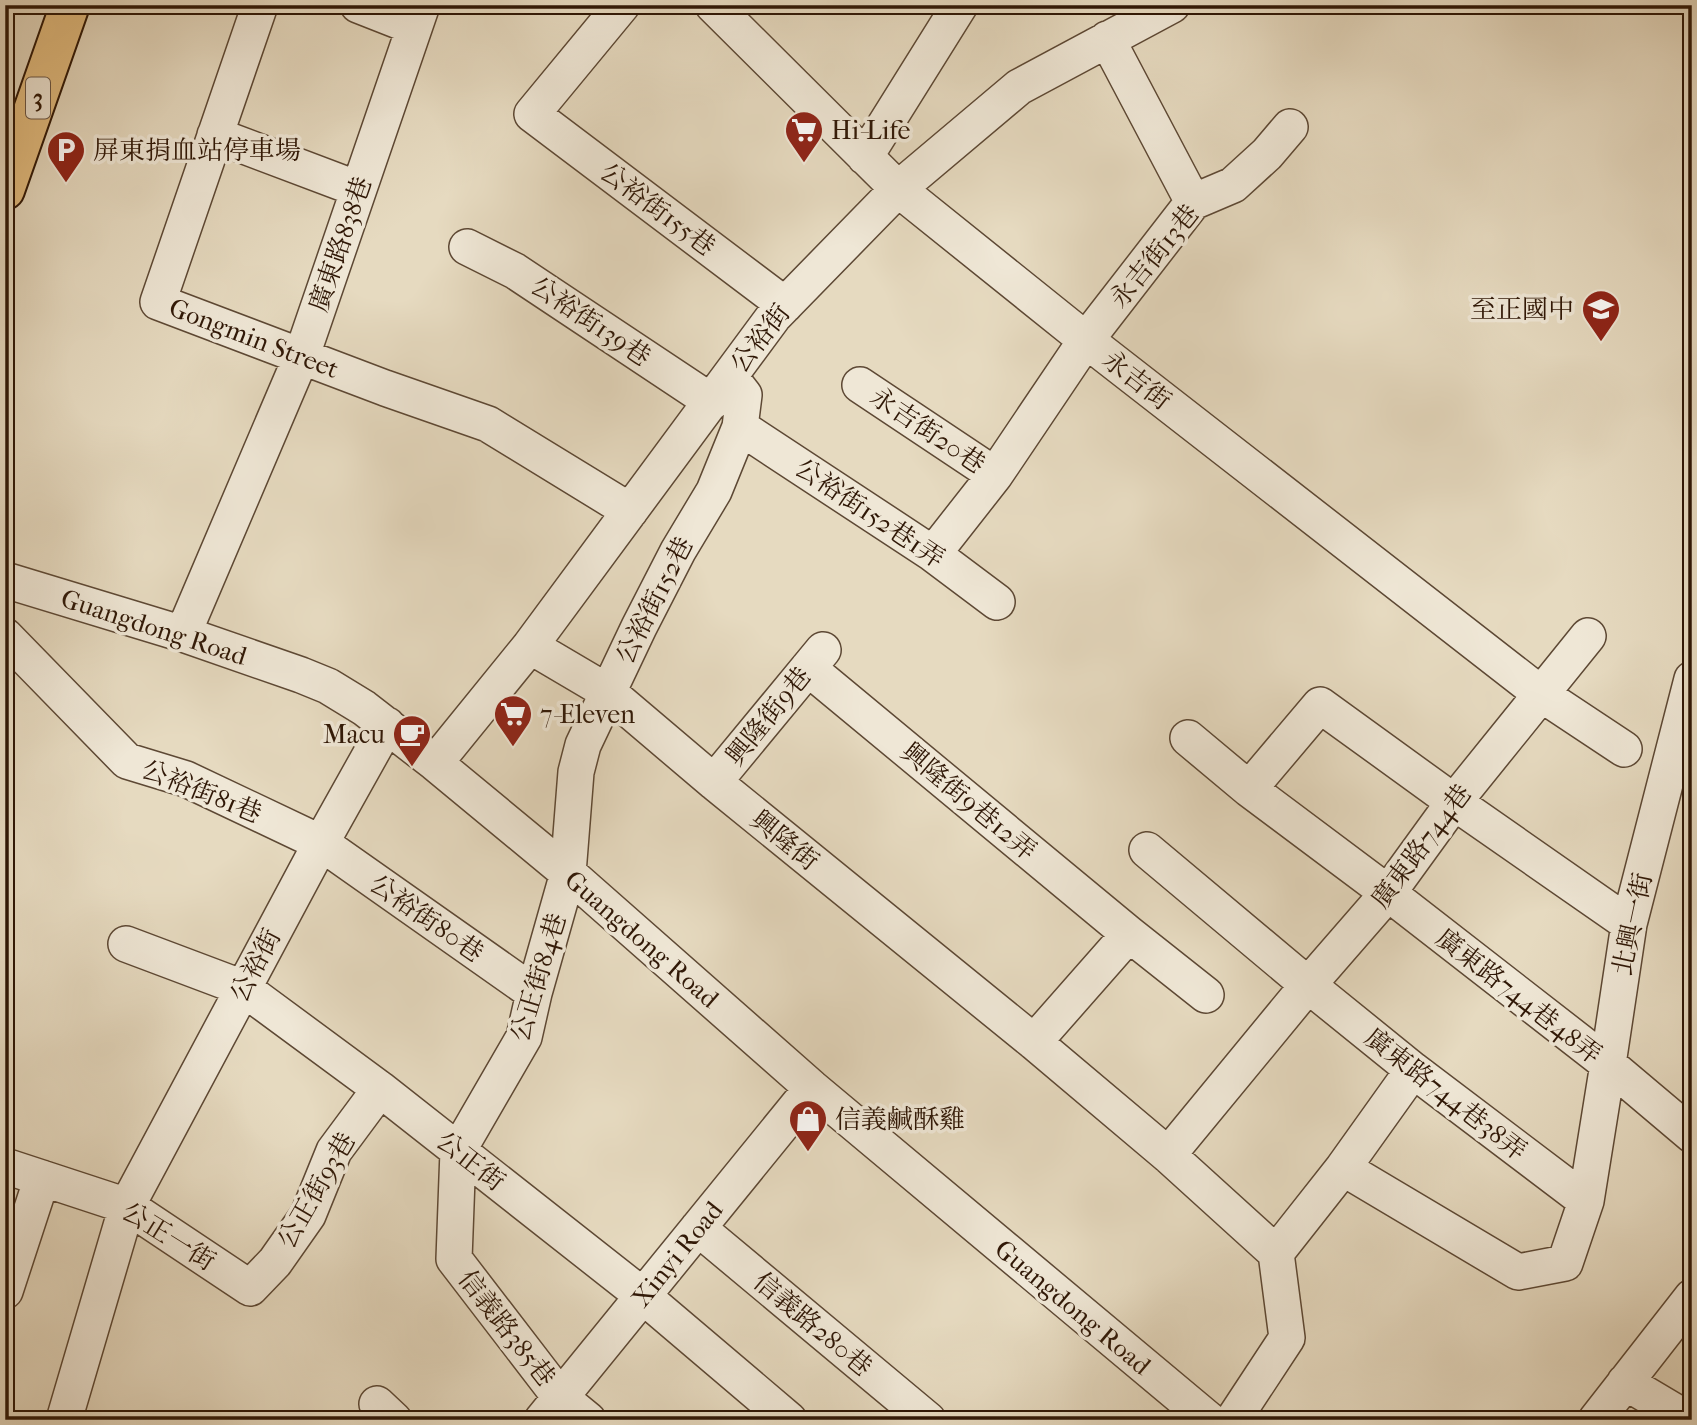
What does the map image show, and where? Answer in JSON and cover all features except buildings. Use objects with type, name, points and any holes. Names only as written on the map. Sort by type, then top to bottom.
[{"type":"main road","name":"3","points":[[5,190],[70,5]]},
{"type":"street","name":"Gongmin Street","points":[[260,5],[158,302],[488,424],[630,511]]},
{"type":"street","points":[[358,5],[418,16]]},
{"type":"street","name":"公裕街155巷","points":[[622,5],[531,114],[785,305]]},
{"type":"street","name":"永吉街","points":[[713,5],[898,189],[1086,340],[1541,694]]},
{"type":"street","points":[[866,157],[960,5]]},
{"type":"street","name":"公裕街","points":[[435,763],[530,646],[774,316],[898,189],[1019,87],[1160,8]]},
{"type":"street","name":"廣東路838巷","points":[[183,634],[302,355],[418,16]]},
{"type":"street","points":[[1107,39],[1193,202]]},
{"type":"street","name":"永吉街13巷","points":[[1086,340],[1193,202],[1233,186],[1267,154],[1290,127]]},
{"type":"street","points":[[215,135],[358,189]]},
{"type":"street","name":"公裕街139巷","points":[[467,247],[515,271],[721,390]]},
{"type":"street","name":"永吉街20巷","points":[[933,554],[995,475],[1086,340]]},
{"type":"street","name":"永吉街20巷","points":[[860,385],[995,475]]},
{"type":"street","name":"公裕街152巷","points":[[568,873],[576,772],[583,745],[678,551],[714,491],[740,427],[744,395],[721,390]]},
{"type":"street","name":"公裕街152巷1弄","points":[[740,427],[933,554],[998,602]]},
{"type":"street","name":"Guangdong Road","points":[[5,580],[183,634],[301,675],[328,686],[364,708],[568,873],[812,1088],[1209,1420]]},
{"type":"street","name":"廣東路744巷","points":[[1168,1154],[1388,893],[1454,802],[1588,635]]},
{"type":"street","name":"公裕街81巷","points":[[5,636],[127,761],[186,779],[321,843]]},
{"type":"street","name":"興隆街","points":[[530,646],[608,692],[714,782],[1034,1042]]},
{"type":"street","name":"興隆街9巷","points":[[714,782],[815,659]]},
{"type":"street","name":"興隆街9巷12弄","points":[[815,659],[1129,934],[1206,995]]},
{"type":"street","name":"北興一街","points":[[1608,1064],[1629,924],[1692,679]]},
{"type":"street","points":[[1541,694],[1624,749]]},
{"type":"street","points":[[1249,789],[1320,705],[1629,924]]},
{"type":"street","name":"公裕街","points":[[64,1420],[127,1206],[387,725]]},
{"type":"street","name":"廣東路744巷48弄","points":[[1188,738],[1249,789],[1608,1064],[1586,1201],[1565,1263],[1518,1272],[1343,1168]]},
{"type":"street","name":"公裕街80巷","points":[[321,843],[534,993]]},
{"type":"street","name":"廣東路744巷38弄","points":[[1147,850],[1413,1070],[1586,1201]]},
{"type":"street","name":"公正街84巷","points":[[458,1151],[524,1037],[568,873]]},
{"type":"street","points":[[1129,934],[1034,1042],[1168,1154],[1276,1253],[1287,1338],[1233,1420]]},
{"type":"street","name":"公正街","points":[[126,944],[243,988],[380,1090],[643,1296],[789,1420]]},
{"type":"street","points":[[1608,1064],[1692,1135]]},
{"type":"street","points":[[1276,1253],[1343,1168],[1413,1070]]},
{"type":"street","name":"Xinyi Road","points":[[552,1408],[812,1088]]},
{"type":"street","name":"公正街93巷","points":[[250,1288],[275,1262],[308,1215],[334,1151],[380,1090]]},
{"type":"street","name":"信義路385巷","points":[[458,1151],[454,1259],[552,1408],[588,1420]]},
{"type":"street","name":"公正一街","points":[[5,1166],[127,1206],[250,1288]]},
{"type":"street","points":[[5,1291],[42,1178]]},
{"type":"street","name":"信義路280巷","points":[[698,1228],[928,1420]]},
{"type":"street","points":[[1596,1420],[1692,1297]]},
{"type":"street","points":[[1625,1382],[1689,1420]]},
{"type":"place","name":"Hi-Life","points":[[804,164]]},
{"type":"place","name":"屏東捐血站停車場","points":[[66,184]]},
{"type":"place","name":"至正國中","points":[[1601,343]]},
{"type":"place","name":"7-Eleven","points":[[513,748]]},
{"type":"place","name":"Macu","points":[[412,768]]},
{"type":"place","name":"信義鹹酥雞","points":[[808,1153]]}]
